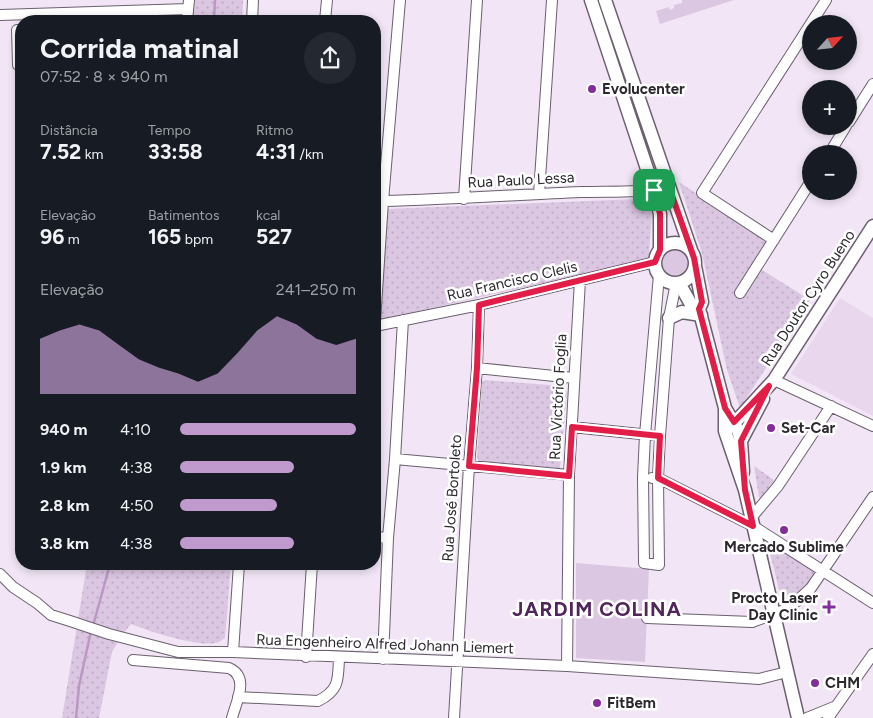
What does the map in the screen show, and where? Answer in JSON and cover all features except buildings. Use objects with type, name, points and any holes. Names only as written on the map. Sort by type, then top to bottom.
[{"type":"street","points":[[252,15],[253,0]]},
{"type":"street","points":[[326,15],[327,0]]},
{"type":"street","points":[[381,181],[400,0]]},
{"type":"street","points":[[464,199],[477,0]]},
{"type":"street","points":[[539,194],[552,0]]},
{"type":"street","points":[[591,0],[654,190],[660,214],[643,477],[644,563],[658,565],[660,436],[669,318],[677,283]]},
{"type":"street","points":[[606,0],[694,258],[693,272],[688,279],[677,283],[664,279],[658,263],[668,244],[674,243],[686,246],[690,250]]},
{"type":"street","points":[[774,240],[702,193],[826,0]]},
{"type":"street","points":[[58,15],[188,4]]},
{"type":"street","points":[[0,15],[15,16]]},
{"type":"street","points":[[857,109],[873,84]]},
{"type":"street","name":"Rua Paulo Lessa","points":[[381,200],[464,199],[654,190],[669,187]]},
{"type":"street","points":[[740,293],[802,195]]},
{"type":"street","name":"Rua Doutor Cyro Bueno","points":[[741,441],[772,383],[873,226]]},
{"type":"street","name":"Rua Francisco Clelis","points":[[381,325],[479,305],[658,263]]},
{"type":"street","points":[[694,266],[702,302],[700,312],[745,490],[798,718]]},
{"type":"street","name":"Rua Victório Foglia","points":[[567,666],[569,476],[580,280]]},
{"type":"street","points":[[677,283],[692,306],[700,312]]},
{"type":"street","name":"Rua José Bortoleto","points":[[454,718],[469,466],[477,368],[479,305]]},
{"type":"street","points":[[669,318],[682,312],[700,312]]},
{"type":"street","points":[[383,660],[388,538],[395,460],[403,320]]},
{"type":"street","points":[[477,368],[574,378]]},
{"type":"street","points":[[772,383],[832,406],[873,426]]},
{"type":"street","name":"Rua Doutor Cyro Bueno","points":[[729,432],[772,383]]},
{"type":"street","points":[[752,522],[832,406]]},
{"type":"street","points":[[572,427],[660,436]]},
{"type":"street","points":[[729,432],[738,430],[741,441],[745,490]]},
{"type":"street","points":[[729,432],[734,443],[741,441]]},
{"type":"street","points":[[395,460],[569,476]]},
{"type":"street","points":[[643,477],[658,478],[752,522],[873,603]]},
{"type":"street","points":[[648,618],[752,622],[782,611],[811,588],[824,572],[873,497]]},
{"type":"street","points":[[381,537],[388,538]]},
{"type":"street","points":[[233,652],[239,570]]},
{"type":"street","points":[[306,657],[312,570]]},
{"type":"street","name":"Rua Engenheiro Alfred Johann Liemert","points":[[0,574],[13,587],[51,615],[108,634],[178,652],[233,652],[306,657],[567,666],[759,679],[787,672]]},
{"type":"street","points":[[828,718],[873,654]]},
{"type":"street","points":[[238,697],[318,701],[326,697],[336,685],[339,657]]},
{"type":"street","points":[[133,660],[230,668],[234,670],[241,681],[232,718]]},
{"type":"street","points":[[806,718],[837,705]]},
{"type":"shaded area","points":[[193,0],[243,0],[242,15],[190,15]]},
{"type":"shaded area","points":[[682,0],[734,0],[660,24],[656,11],[669,7],[670,10],[674,8],[674,5],[682,3]]},
{"type":"shaded area","points":[[679,182],[769,241],[737,292],[744,296],[761,269],[810,300],[740,408],[727,370],[702,253]]},
{"type":"shaded area","points":[[637,199],[648,204],[652,214],[649,254],[647,258],[641,261],[381,320],[387,209]]},
{"type":"shaded area","points":[[675,249],[684,253],[688,262],[684,271],[675,275],[666,271],[662,262],[666,253]]},
{"type":"shaded area","points":[[840,298],[873,318],[873,416],[791,374]]},
{"type":"shaded area","points":[[485,380],[562,386],[567,392],[560,468],[478,461],[482,382]]},
{"type":"shaded area","points":[[754,466],[774,480],[763,498],[760,499],[759,497]]},
{"type":"shaded area","points":[[767,541],[818,571],[808,585],[783,606]]},
{"type":"shaded area","points":[[576,563],[649,569],[645,662],[576,658]]},
{"type":"shaded area","points":[[86,570],[231,570],[225,638],[211,644],[200,643],[175,638],[131,624],[112,652],[99,718],[62,718]]},
{"type":"waterway","points":[[214,15],[215,0]]},
{"type":"waterway","points":[[93,626],[108,570]]},
{"type":"waterway","points":[[76,718],[79,686],[91,631]]},
{"type":"place","name":"Evolucenter","points":[[592,89]]},
{"type":"place","name":"Set-Car","points":[[771,428]]},
{"type":"place","name":"Mercado Sublime","points":[[784,530]]},
{"type":"place","name":"Procto Laser Day Clinic","points":[[829,607]]},
{"type":"place","name":"CHM","points":[[815,683]]},
{"type":"place","name":"FitBem","points":[[597,703]]},
{"type":"district","name":"JARDIM COLINA","points":[[597,609]]},
{"type":"route","points":[[669,187],[694,258],[702,302],[699,309],[725,408],[734,422],[769,386],[741,441],[745,490],[753,526],[658,478],[660,436],[572,427],[569,476],[469,466],[477,368],[479,305],[655,262],[660,250],[660,214],[654,190],[669,187]]}]
